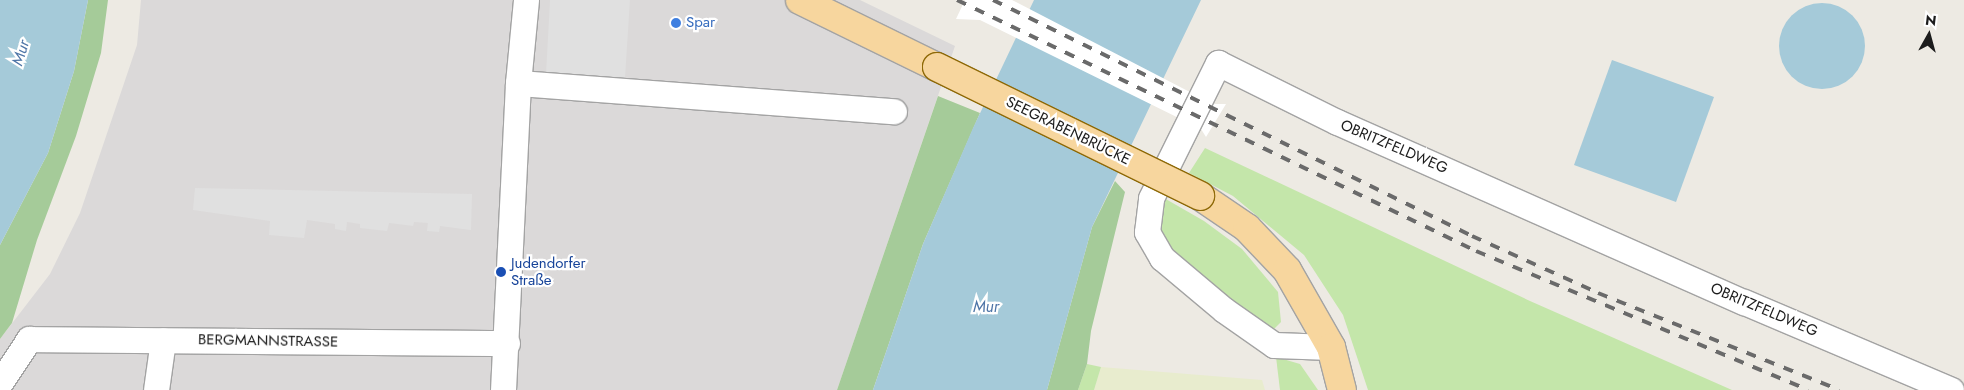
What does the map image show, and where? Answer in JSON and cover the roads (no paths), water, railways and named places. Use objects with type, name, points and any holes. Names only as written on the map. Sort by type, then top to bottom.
[{"type":"main road","name":"SEEGRABENBRÜCKE","points":[[800,0],[1200,196],[1247,228],[1287,270],[1331,348],[1342,390]]},
{"type":"street","points":[[503,390],[507,343],[518,83],[526,0]]},
{"type":"street","name":"OBRITZFELDWEG","points":[[1331,348],[1274,345],[1224,310],[1162,258],[1147,232],[1150,198],[1218,63],[1337,122],[1744,302],[1951,390]]},
{"type":"street","points":[[518,83],[894,111]]},
{"type":"street","name":"BERGMANNSTRASSE","points":[[0,383],[29,339],[507,343]]},
{"type":"street","points":[[156,390],[163,340]]},
{"type":"water","name":"Mur","points":[[0,0],[88,0],[74,71],[48,153],[0,245]]},
{"type":"water","name":"Mur","points":[[1034,0],[1201,0],[1092,227],[1047,390],[873,390],[923,244],[973,128]]},
{"type":"water","points":[[1822,3],[1839,6],[1853,15],[1862,29],[1865,46],[1862,63],[1853,77],[1839,86],[1822,89],[1805,86],[1791,77],[1782,63],[1779,46],[1782,29],[1791,15],[1805,6]]},
{"type":"water","points":[[1612,60],[1714,97],[1676,202],[1574,165]]},
{"type":"railway","points":[[957,0],[1476,251],[1808,390]]},
{"type":"railway","points":[[993,0],[1472,236],[1598,293],[1839,390]]},
{"type":"place","name":"Spar","points":[[676,23]]},
{"type":"place","name":"Judendorfer Straße","points":[[501,272]]}]
